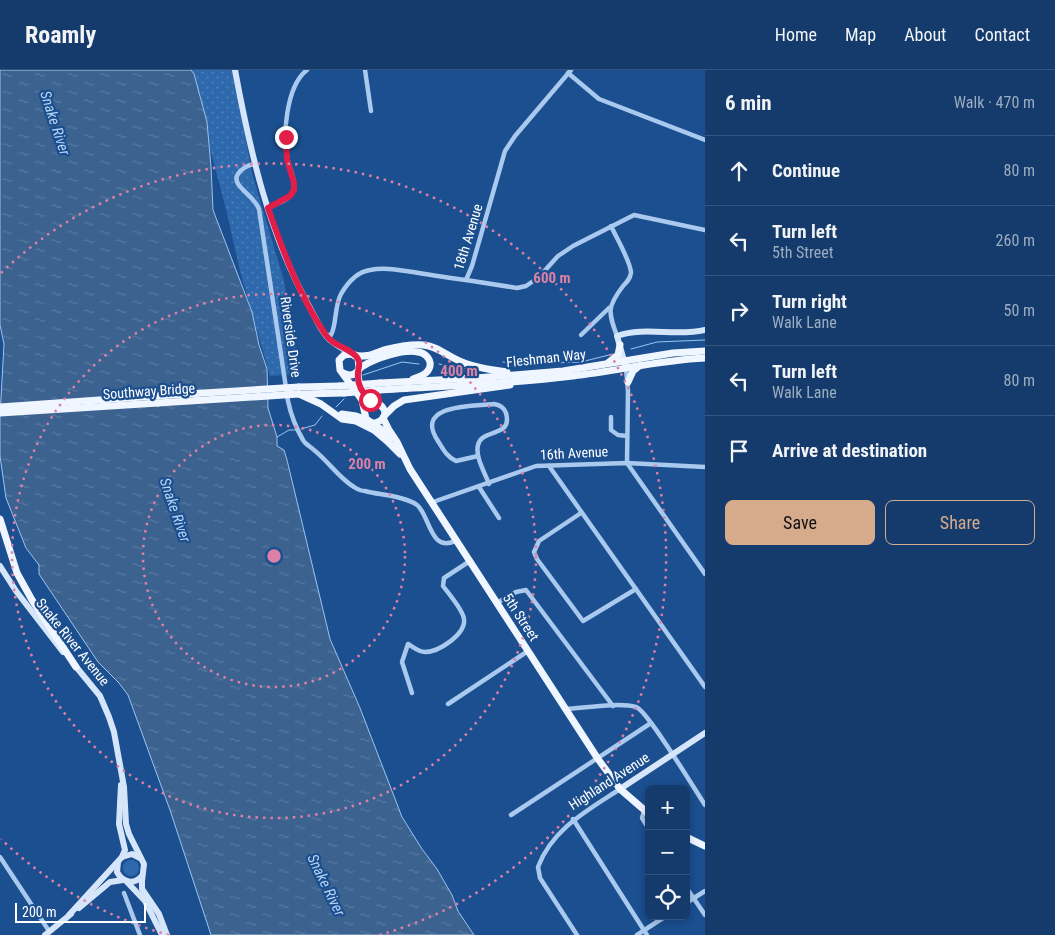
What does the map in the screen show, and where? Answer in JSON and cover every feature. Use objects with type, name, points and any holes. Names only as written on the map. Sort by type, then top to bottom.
[{"type":"main road","points":[[235,70],[255,164],[268,208],[297,282],[325,336],[335,345],[353,354],[359,361],[358,370]]},
{"type":"main road","points":[[626,364],[617,336],[630,331],[678,334],[705,330]]},
{"type":"main road","points":[[335,345],[339,368],[360,395],[364,414],[370,422]]},
{"type":"main road","points":[[339,360],[344,355],[370,356],[398,347],[425,345],[436,348],[460,362],[518,374]]},
{"type":"main road","points":[[606,364],[616,358],[620,345]]},
{"type":"main road","points":[[342,372],[351,375],[378,358],[417,351],[424,354],[428,357],[429,369],[420,377],[408,381]]},
{"type":"main road","name":"Fleshman Way","points":[[299,391],[524,382],[579,376],[673,353],[705,351]]},
{"type":"main road","name":"Fleshman Way","points":[[379,387],[408,381],[476,378],[563,371],[606,364],[641,365],[677,359],[705,358]]},
{"type":"main road","points":[[628,382],[633,371],[641,365]]},
{"type":"main road","name":"5th Street","points":[[358,370],[358,383],[365,395],[383,408],[389,430],[398,442],[403,458]]},
{"type":"main road","points":[[330,410],[370,422],[380,422],[394,406],[404,400],[499,388],[524,382]]},
{"type":"main road","points":[[299,391],[342,419],[364,425],[379,434],[395,448]]},
{"type":"main road","name":"Southway Bridge","points":[[1,412],[299,391]]},
{"type":"main road","name":"5th Street","points":[[370,422],[387,434],[598,758],[620,789],[645,811]]},
{"type":"main road","points":[[0,519],[17,573],[32,600],[76,667]]},
{"type":"main road","name":"Snake River Avenue","points":[[0,566],[53,641],[100,696],[106,706],[114,732],[124,787],[126,824],[141,859]]},
{"type":"main road","name":"Highland Avenue","points":[[620,789],[705,733]]},
{"type":"main road","name":"Snake River Avenue","points":[[120,769],[119,824],[125,850],[120,859]]},
{"type":"main road","points":[[690,839],[705,846]]},
{"type":"main road","points":[[69,915],[120,859],[132,854],[141,859],[144,864],[142,889],[159,914],[167,935]]},
{"type":"main road","points":[[120,859],[117,872],[145,901],[162,935]]},
{"type":"main road","points":[[47,933],[104,886],[113,881],[136,881],[143,875]]},
{"type":"street","points":[[268,208],[290,196],[294,190],[294,183],[287,160],[286,137],[292,94],[300,72],[307,70]]},
{"type":"street","points":[[365,70],[371,111]]},
{"type":"street","points":[[570,71],[599,99],[705,140]]},
{"type":"street","name":"18th Avenue","points":[[325,336],[331,335],[333,330],[340,296],[353,278],[361,273],[370,270],[390,269],[466,280],[472,266],[505,151],[515,136],[570,71]]},
{"type":"street","name":"Riverside Drive","points":[[255,164],[241,170],[236,176],[235,181],[253,198],[259,209],[288,401],[292,418],[303,442],[322,457],[353,487],[416,504],[434,536],[446,543],[452,543],[457,540]]},
{"type":"street","points":[[466,280],[517,288],[526,286],[539,277],[558,256],[573,246],[634,215],[705,230]]},
{"type":"street","points":[[581,335],[609,308],[613,299],[629,280],[631,271],[611,226]]},
{"type":"street","points":[[609,308],[617,336]]},
{"type":"street","name":"16th Avenue","points":[[432,502],[478,488],[536,466],[627,463],[628,382],[626,364]]},
{"type":"street","points":[[478,456],[456,460],[447,456],[433,433],[434,420],[439,413],[448,408],[494,404],[502,407],[506,413],[506,426],[482,439],[478,447],[478,456],[489,484]]},
{"type":"street","points":[[610,417],[611,430],[618,435],[627,436]]},
{"type":"street","points":[[627,463],[705,467]]},
{"type":"street","points":[[627,463],[705,574]]},
{"type":"street","points":[[549,466],[705,687]]},
{"type":"street","points":[[478,488],[499,518]]},
{"type":"street","points":[[581,513],[539,541],[534,552],[535,556],[583,622],[636,589]]},
{"type":"street","points":[[412,693],[402,662],[408,644],[424,652],[429,651],[448,642],[462,629],[464,616],[443,586],[443,582],[444,578],[470,561]]},
{"type":"street","points":[[497,603],[516,592],[526,590],[612,706]]},
{"type":"street","points":[[448,704],[528,651]]},
{"type":"street","points":[[566,709],[612,706],[634,706],[639,708],[705,805]]},
{"type":"street","points":[[512,814],[651,723]]},
{"type":"street","name":"Highland Avenue","points":[[577,935],[540,878],[538,870],[540,863],[562,828],[620,789]]},
{"type":"street","points":[[573,819],[646,933]]},
{"type":"street","points":[[0,857],[47,933]]},
{"type":"street","points":[[690,900],[705,891]]},
{"type":"street","points":[[124,892],[140,935]]},
{"type":"street","points":[[690,892],[705,916]]},
{"type":"street","points":[[637,935],[646,933],[661,920]]},
{"type":"shaded area","points":[[191,70],[233,70],[252,173],[284,281],[301,374],[270,376],[240,271],[209,145],[207,122],[194,74]]},
{"type":"shaded area","points":[[131,860],[139,868],[131,876],[123,868]]},
{"type":"water","name":"Snake River","points":[[0,70],[191,70],[194,74],[207,122],[213,210],[252,312],[259,345],[267,369],[268,408],[277,437],[277,446],[284,450],[287,460],[330,639],[360,708],[402,817],[437,869],[452,895],[458,911],[474,935],[211,935],[170,810],[128,695],[98,662],[39,574],[39,565],[26,548],[6,498],[0,456],[4,344],[0,325]]},
{"type":"waterway","points":[[631,349],[657,342],[705,340]]},
{"type":"waterway","points":[[503,362],[520,364],[581,362],[613,354]]},
{"type":"waterway","points":[[363,375],[402,362],[419,364]]},
{"type":"waterway","points":[[439,364],[472,370]]},
{"type":"waterway","points":[[336,407],[344,399]]},
{"type":"waterway","points":[[301,429],[315,425],[322,416]]},
{"type":"waterway","points":[[277,437],[289,430],[296,430]]},
{"type":"route","points":[[286,137],[287,160],[294,183],[294,190],[290,196],[268,208],[281,246],[305,300],[325,336],[335,345],[358,358],[360,363],[358,383],[370,400]]}]
